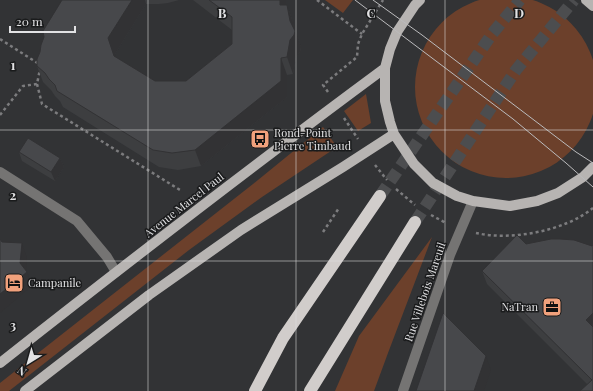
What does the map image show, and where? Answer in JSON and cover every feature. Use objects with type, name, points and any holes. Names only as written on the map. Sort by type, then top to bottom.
[{"type":"highway","points":[[255,391],[283,338],[380,196]]},
{"type":"highway","points":[[310,391],[415,222]]},
{"type":"main road","points":[[586,0],[593,6]]},
{"type":"main road","points":[[415,2],[397,32],[390,49],[385,68],[385,101],[394,134],[414,164],[433,183],[457,196],[472,201],[510,206],[537,201],[558,193],[591,173]]},
{"type":"main road","name":"Avenue Marcel Paul","points":[[0,364],[264,158],[385,68]]},
{"type":"main road","points":[[25,391],[149,295],[240,230],[394,134]]},
{"type":"street","points":[[0,172],[77,221],[107,257],[116,272]]},
{"type":"street","name":"Rue Villebois Mareuil","points":[[403,391],[450,255],[472,201]]},
{"type":"path","points":[[317,0],[362,34]]},
{"type":"path","points":[[323,85],[357,57],[358,44],[362,34],[383,0]]},
{"type":"path","points":[[0,40],[41,65],[37,84],[42,104],[180,190]]},
{"type":"path","points":[[0,115],[23,86],[37,84]]},
{"type":"path","points":[[336,104],[366,152]]},
{"type":"path","points":[[373,164],[388,181]]},
{"type":"path","points":[[392,185],[419,208]]},
{"type":"path","points":[[322,232],[339,208]]},
{"type":"path","points":[[477,234],[507,237],[528,234],[568,223],[593,208]]},
{"type":"path","points":[[425,212],[444,222]]},
{"type":"shaded area","points":[[506,-4],[524,-2],[541,3],[549,7],[570,23],[586,44],[590,52],[595,69],[597,87],[595,105],[590,122],[586,130],[570,151],[549,167],[541,171],[524,176],[506,178],[488,176],[471,171],[463,167],[442,151],[426,130],[422,122],[417,105],[415,87],[417,69],[422,52],[426,44],[442,23],[463,7],[471,3],[488,-2]]},
{"type":"shaded area","points":[[325,0],[353,0],[343,13]]},
{"type":"shaded area","points":[[366,94],[371,123],[358,131],[344,111]]},
{"type":"shaded area","points":[[323,127],[337,147],[262,197],[189,250],[9,391],[0,391],[0,383]]},
{"type":"shaded area","points":[[432,237],[374,391],[335,391],[359,336]]},
{"type":"building","points":[[62,0],[132,0],[108,38],[114,56],[155,81],[186,81],[232,44],[232,17],[209,0],[280,0],[280,5],[287,5],[290,21],[295,31],[290,40],[287,57],[281,58],[281,81],[195,150],[172,153],[153,150],[57,91],[55,85],[37,66],[37,59],[44,37],[43,31]]},
{"type":"building","points":[[28,138],[60,158],[51,172],[19,152]]},
{"type":"building","name":"NaTran","points":[[517,235],[526,244],[551,239],[560,239],[574,240],[592,246],[593,245],[593,313],[586,320],[593,327],[593,391],[580,391],[592,380],[482,271]]},
{"type":"building","points":[[0,239],[2,242],[22,243],[20,263],[27,272],[0,294]]},
{"type":"building","points":[[443,313],[486,356],[474,391],[416,391]]},
{"type":"tunnel","points":[[380,196],[492,34],[520,0]]},
{"type":"tunnel","points":[[415,222],[516,70],[574,0]]},
{"type":"tram line","points":[[355,0],[513,119],[593,187]]},
{"type":"tram line","points":[[373,0],[422,35],[576,152],[593,163]]},
{"type":"place","name":"Rond-Point Pierre Timbaud","points":[[260,139]]},
{"type":"place","name":"Campanile","points":[[14,283]]},
{"type":"place","name":"NaTran","points":[[552,307]]}]
